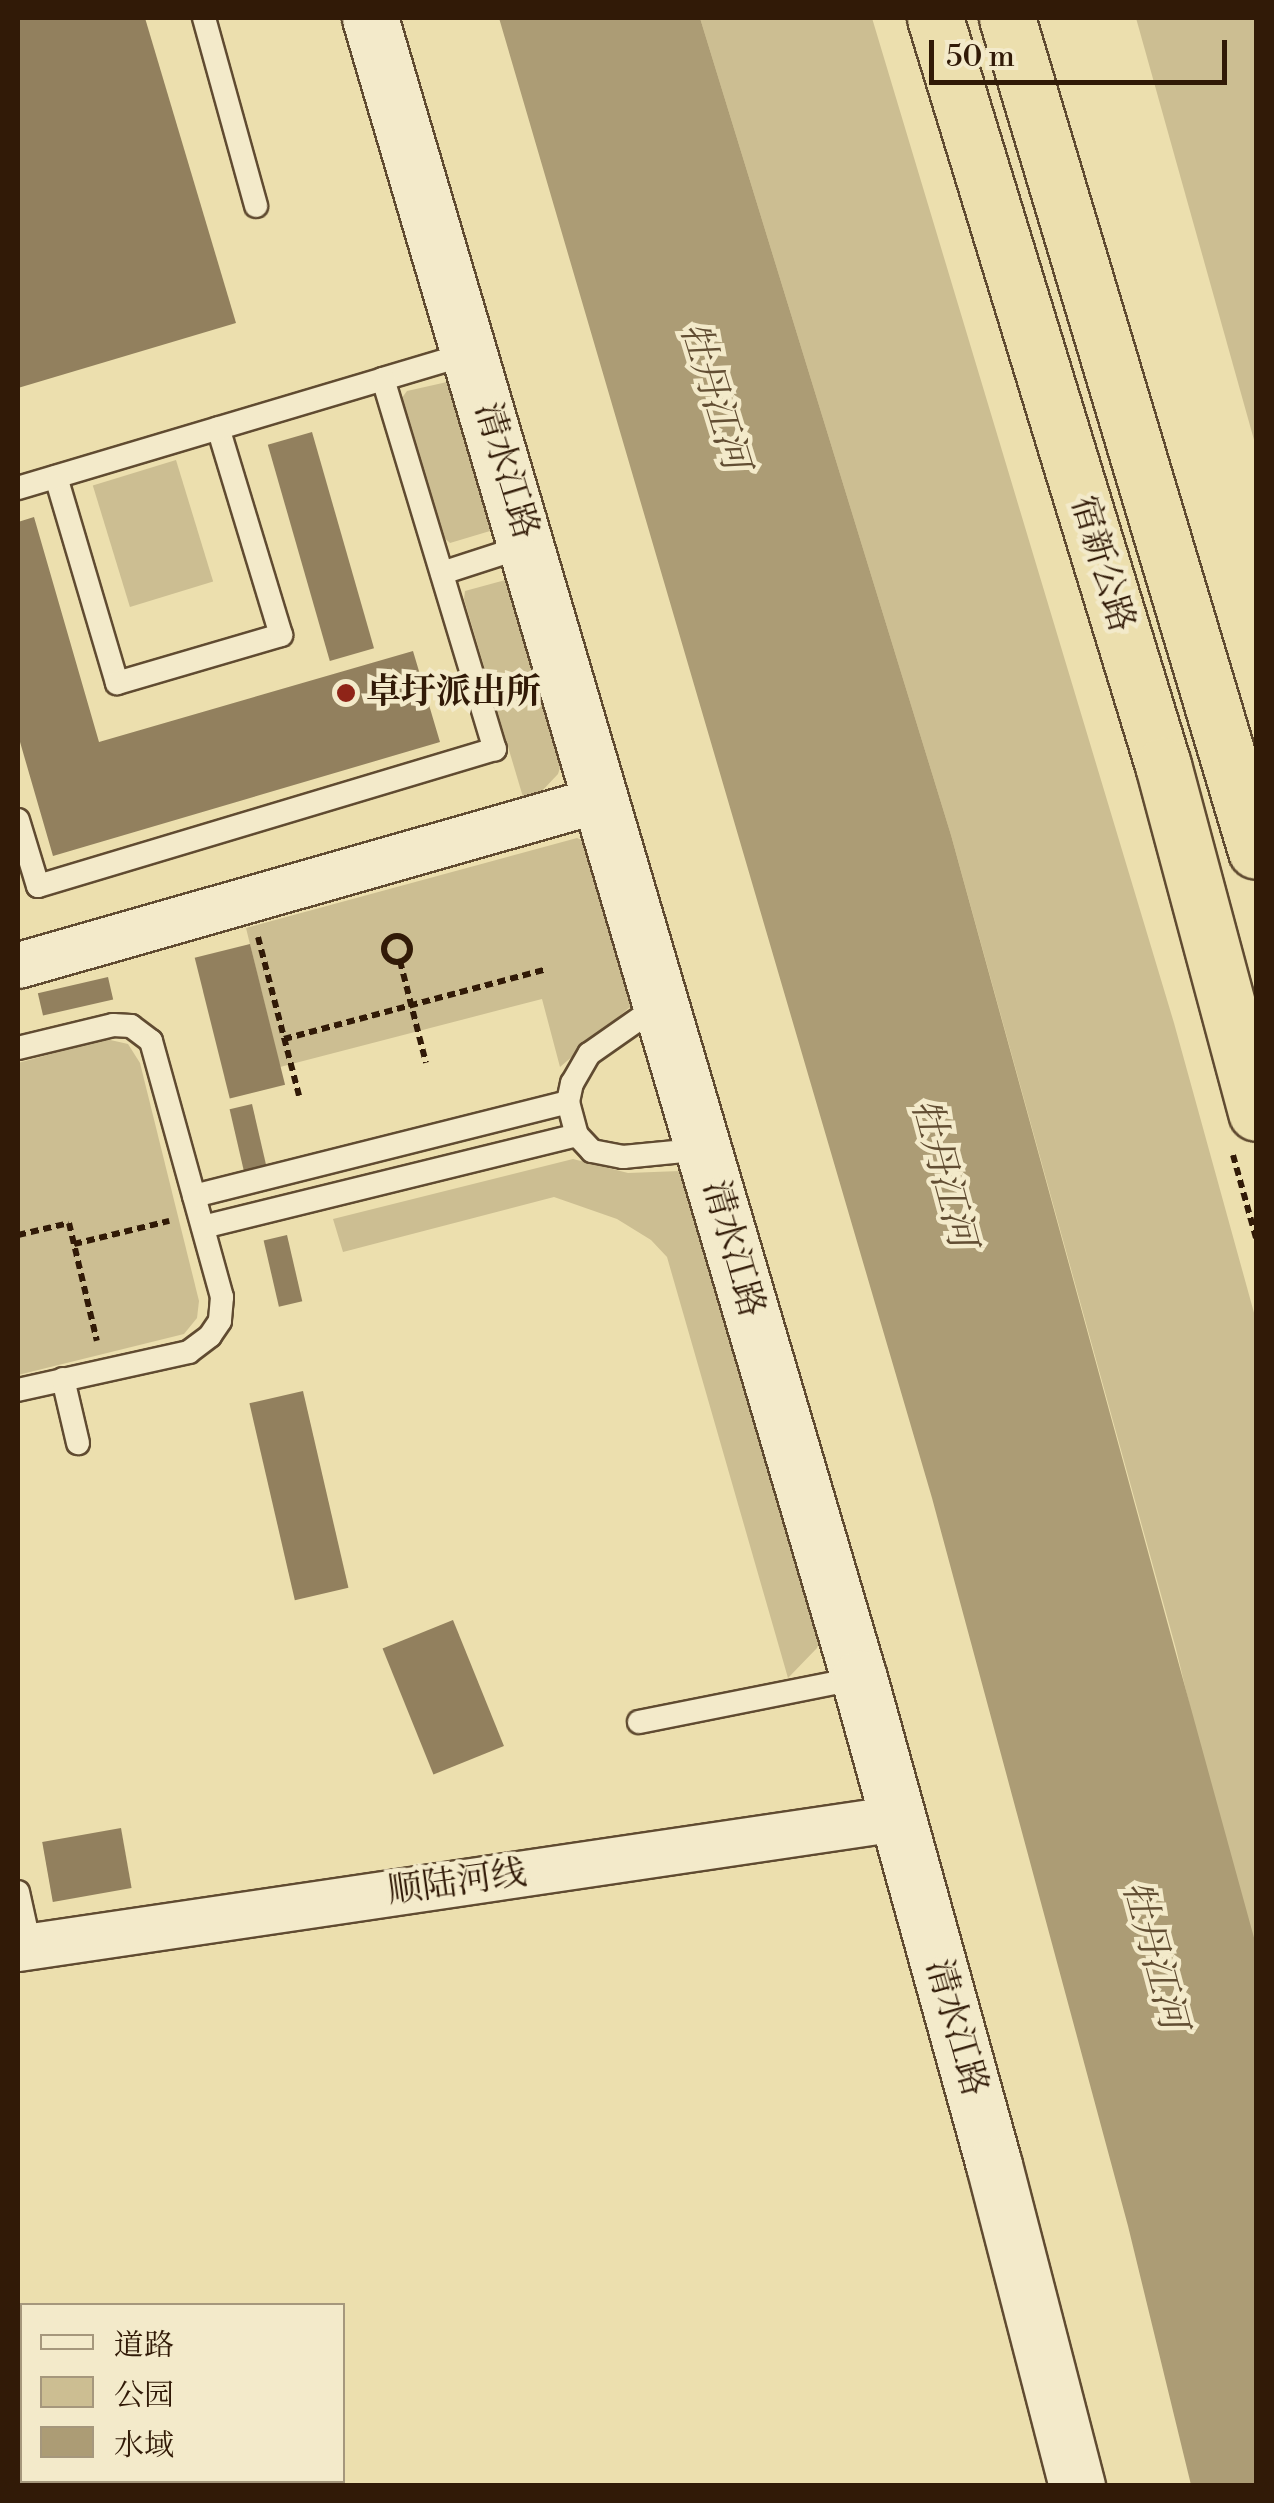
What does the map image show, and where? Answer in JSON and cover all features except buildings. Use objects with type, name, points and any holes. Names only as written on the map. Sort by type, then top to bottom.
[{"type":"highway","name":"宿新公路","points":[[934,18],[1163,766],[1256,1113]]},
{"type":"highway","name":"宿新公路","points":[[1007,18],[1256,851]]},
{"type":"street","name":"清水江路","points":[[370,18],[604,798],[859,1678],[1077,2486]]},
{"type":"street","points":[[18,965],[604,798]]},
{"type":"street","name":"顺陆河线","points":[[24,1947],[898,1818]]},
{"type":"lane","points":[[204,18],[256,206]]},
{"type":"lane","points":[[18,488],[470,353]]},
{"type":"lane","points":[[18,820],[38,886],[495,749],[383,379]]},
{"type":"lane","points":[[56,477],[117,683],[281,635],[218,428]]},
{"type":"lane","points":[[442,573],[528,545]]},
{"type":"lane","points":[[662,1003],[589,1054],[572,1084],[568,1102],[577,1135],[592,1151],[622,1157],[704,1150]]},
{"type":"lane","points":[[18,1048],[113,1026],[131,1026],[151,1041],[222,1297],[220,1321],[210,1336],[188,1352],[18,1390]]},
{"type":"lane","points":[[199,1212],[568,1102]]},
{"type":"lane","points":[[199,1212],[577,1135]]},
{"type":"lane","points":[[62,1380],[78,1442]]},
{"type":"lane","points":[[639,1722],[859,1678]]},
{"type":"lane","points":[[18,1892],[24,1947]]},
{"type":"path","points":[[257,932],[300,1096]]},
{"type":"path","points":[[394,936],[406,940],[410,947],[400,961],[392,961],[384,952],[385,944],[394,936]]},
{"type":"path","points":[[400,961],[426,1063]]},
{"type":"path","points":[[284,1039],[544,970]]},
{"type":"path","points":[[74,1244],[199,1212]]},
{"type":"path","points":[[18,1235],[69,1224],[104,1371]]},
{"type":"green space","points":[[700,18],[872,18],[1174,1023],[1256,1320],[1256,1981],[1176,1649],[951,835]]},
{"type":"green space","points":[[1136,18],[1256,18],[1256,447]]},
{"type":"green space","points":[[456,380],[500,528],[450,543],[442,536],[401,399],[407,391]]},
{"type":"green space","points":[[176,460],[213,581],[130,607],[93,485]]},
{"type":"green space","points":[[509,579],[565,751],[558,774],[541,792],[523,797],[464,599],[465,591]]},
{"type":"green space","points":[[577,838],[584,841],[631,993],[630,1007],[560,1067],[542,999],[280,1067],[246,928]]},
{"type":"green space","points":[[106,1039],[128,1044],[140,1063],[199,1301],[197,1318],[184,1334],[18,1375],[18,1063]]},
{"type":"green space","points":[[573,1159],[628,1173],[680,1171],[685,1176],[822,1635],[817,1648],[788,1678],[667,1257],[651,1240],[617,1219],[554,1197],[343,1252],[333,1219]]},
{"type":"water","name":"牡丹江河","points":[[499,18],[700,18],[951,835],[1256,1945],[1256,2485],[1191,2485],[1128,2226],[932,1498]]},
{"type":"place","name":"卓圩派出所","points":[[346,693]]}]
